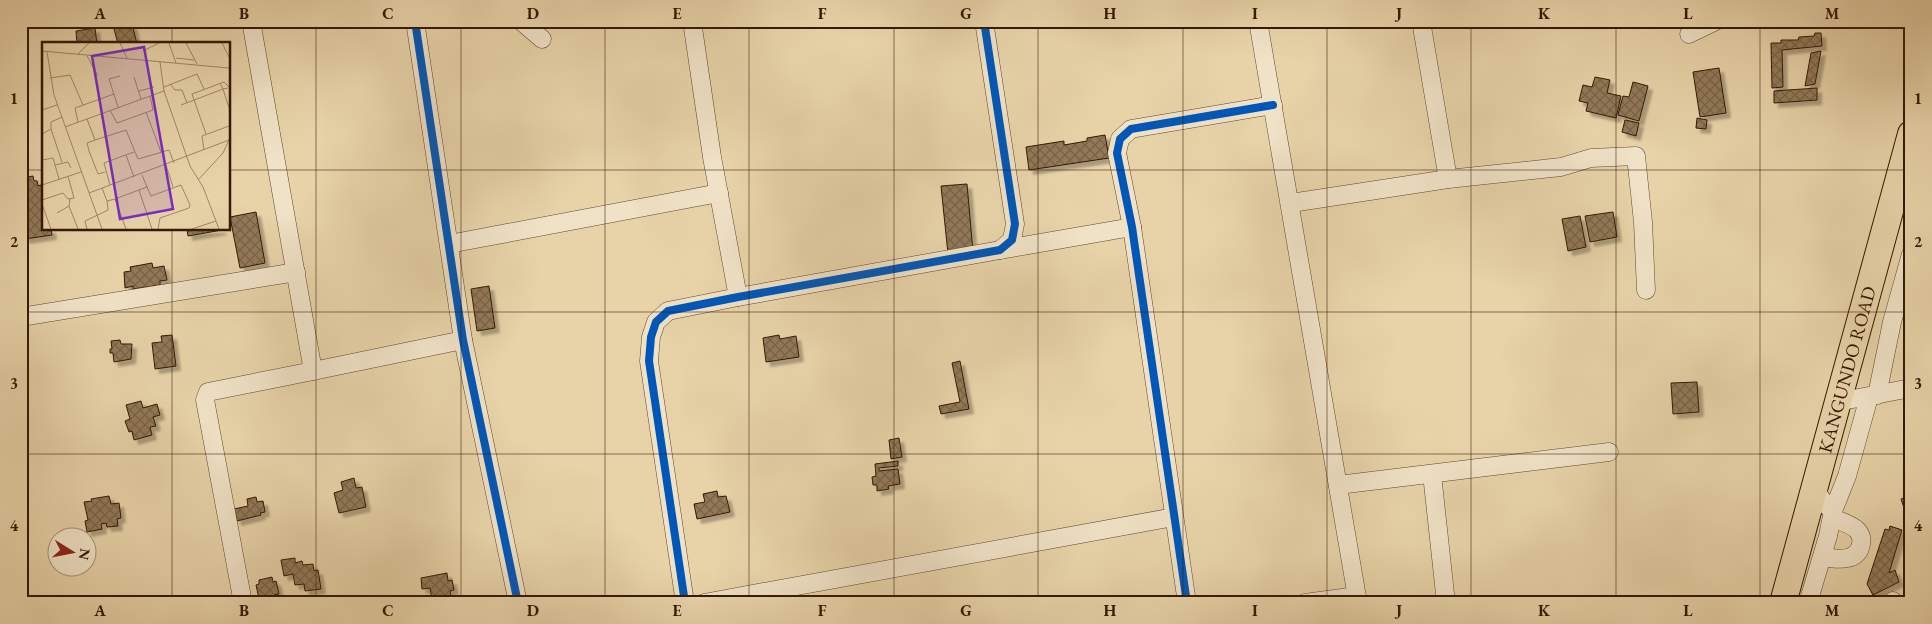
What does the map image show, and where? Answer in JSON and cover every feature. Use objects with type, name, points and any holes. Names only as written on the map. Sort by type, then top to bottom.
[{"type":"highway","name":"KANGUNDO ROAD","points":[[1783,603],[1911,134]]},
{"type":"street","points":[[251,21],[313,371]]},
{"type":"street","points":[[415,21],[463,340],[518,603]]},
{"type":"street","points":[[521,21],[542,39]]},
{"type":"street","points":[[692,21],[719,193],[738,296]]},
{"type":"street","points":[[984,21],[1015,224],[1012,240],[1000,250]]},
{"type":"street","points":[[1258,21],[1357,599],[1305,603]]},
{"type":"street","points":[[1421,21],[1448,179]]},
{"type":"street","points":[[1689,34],[1716,21]]},
{"type":"street","points":[[1187,603],[1132,227],[1117,153],[1120,139],[1131,129],[1273,105]]},
{"type":"street","points":[[1290,203],[1448,179],[1561,167],[1591,158],[1636,156],[1643,222],[1646,290]]},
{"type":"street","points":[[450,244],[719,193]]},
{"type":"street","points":[[685,603],[649,361],[650,337],[656,322],[668,312],[738,296],[1132,227]]},
{"type":"street","points":[[1808,603],[1833,514],[1873,396],[1911,254]]},
{"type":"street","points":[[21,317],[296,272]]},
{"type":"street","points":[[244,603],[207,410],[206,395],[208,392],[463,340]]},
{"type":"street","points":[[1837,402],[1911,388]]},
{"type":"street","points":[[1338,485],[1609,452]]},
{"type":"street","points":[[1432,474],[1446,603]]},
{"type":"street","points":[[1814,488],[1833,514],[1859,532],[1861,537],[1859,551],[1854,557],[1822,557]]},
{"type":"street","points":[[704,603],[1174,517]]},
{"type":"building","points":[[132,24],[136,42],[117,42],[114,29]]},
{"type":"building","points":[[95,28],[97,42],[77,42],[76,31]]},
{"type":"building","points":[[1815,33],[1821,33],[1822,46],[1782,50],[1783,87],[1772,88],[1771,43],[1781,43],[1781,40],[1798,40],[1799,37],[1814,36]]},
{"type":"building","points":[[1821,51],[1815,84],[1805,86],[1811,53]]},
{"type":"building","points":[[1719,68],[1726,113],[1700,117],[1693,72]]},
{"type":"building","points":[[1595,77],[1610,80],[1607,93],[1621,96],[1616,118],[1586,111],[1588,103],[1579,101],[1583,85],[1592,87]]},
{"type":"building","points":[[1633,82],[1648,86],[1639,121],[1618,115],[1623,96],[1629,97]]},
{"type":"building","points":[[1817,88],[1817,100],[1774,103],[1774,91]]},
{"type":"building","points":[[1697,118],[1707,120],[1706,129],[1696,128]]},
{"type":"building","points":[[1625,120],[1639,123],[1636,136],[1622,132]]},
{"type":"building","points":[[1105,135],[1109,158],[1029,170],[1026,147],[1064,141],[1064,145],[1087,141],[1087,138]]},
{"type":"building","points":[[33,176],[38,186],[41,185],[42,230],[51,230],[52,235],[25,239],[21,215],[21,178]]},
{"type":"building","points":[[967,184],[973,252],[948,254],[941,186]]},
{"type":"building","points":[[256,212],[265,263],[240,268],[230,217]]},
{"type":"building","points":[[1613,212],[1617,237],[1590,242],[1585,216]]},
{"type":"building","points":[[1580,216],[1586,247],[1568,251],[1562,219]]},
{"type":"building","points":[[187,230],[222,230],[188,236]]},
{"type":"building","points":[[152,263],[153,268],[164,266],[167,280],[160,281],[160,285],[133,289],[133,286],[125,288],[124,272],[131,271],[130,267]]},
{"type":"building","points":[[489,286],[495,328],[477,331],[471,289]]},
{"type":"building","points":[[172,335],[176,366],[155,369],[152,343],[162,342],[161,336]]},
{"type":"building","points":[[779,335],[780,339],[796,336],[799,357],[766,362],[763,338]]},
{"type":"building","points":[[120,340],[121,344],[132,344],[131,359],[114,362],[113,353],[110,353],[110,349],[112,349],[111,341]]},
{"type":"building","points":[[960,361],[969,409],[941,414],[939,406],[960,402],[952,363]]},
{"type":"building","points":[[1697,382],[1699,412],[1673,414],[1671,383]]},
{"type":"building","points":[[141,401],[143,408],[157,404],[160,415],[153,417],[156,426],[150,427],[152,435],[134,440],[132,431],[129,432],[125,421],[130,419],[126,405]]},
{"type":"building","points":[[899,438],[902,457],[891,459],[889,440]]},
{"type":"building","points":[[898,461],[898,466],[879,468],[879,471],[898,469],[900,484],[888,486],[889,489],[877,491],[877,485],[873,485],[872,477],[876,476],[875,464]]},
{"type":"building","points":[[354,478],[356,488],[362,487],[366,507],[339,513],[334,493],[343,490],[341,482]]},
{"type":"building","points":[[717,491],[718,497],[726,496],[730,512],[697,519],[694,504],[705,502],[703,494]]},
{"type":"building","points":[[1911,495],[1911,509],[1905,511],[1901,499]]},
{"type":"building","points":[[109,496],[111,504],[119,503],[121,518],[117,519],[118,526],[107,527],[106,523],[101,524],[102,529],[98,530],[98,526],[86,526],[85,521],[88,520],[84,502],[92,501],[91,499]]},
{"type":"building","points":[[256,497],[257,502],[263,501],[265,512],[260,513],[261,515],[237,521],[234,509],[248,506],[247,499]]},
{"type":"building","points":[[1890,526],[1902,530],[1889,573],[1895,570],[1899,582],[1873,595],[1867,584],[1885,529],[1889,530]]},
{"type":"building","points":[[295,558],[295,563],[302,561],[303,565],[313,564],[314,571],[318,570],[321,589],[305,591],[304,584],[295,585],[293,574],[284,576],[281,560]]},
{"type":"building","points":[[447,573],[448,581],[452,580],[454,590],[450,591],[451,597],[432,600],[430,588],[422,589],[421,578]]},
{"type":"building","points":[[272,577],[273,582],[276,581],[279,594],[274,595],[275,598],[259,599],[256,585],[259,584],[259,580]]},
{"type":"cycle path","points":[[415,21],[463,340],[518,603]]},
{"type":"cycle path","points":[[685,603],[649,361],[651,337],[656,322],[668,311],[1000,250],[1012,240],[1015,224],[984,21]]},
{"type":"cycle path","points":[[1187,603],[1132,227],[1117,153],[1120,139],[1131,129],[1273,105]]}]
